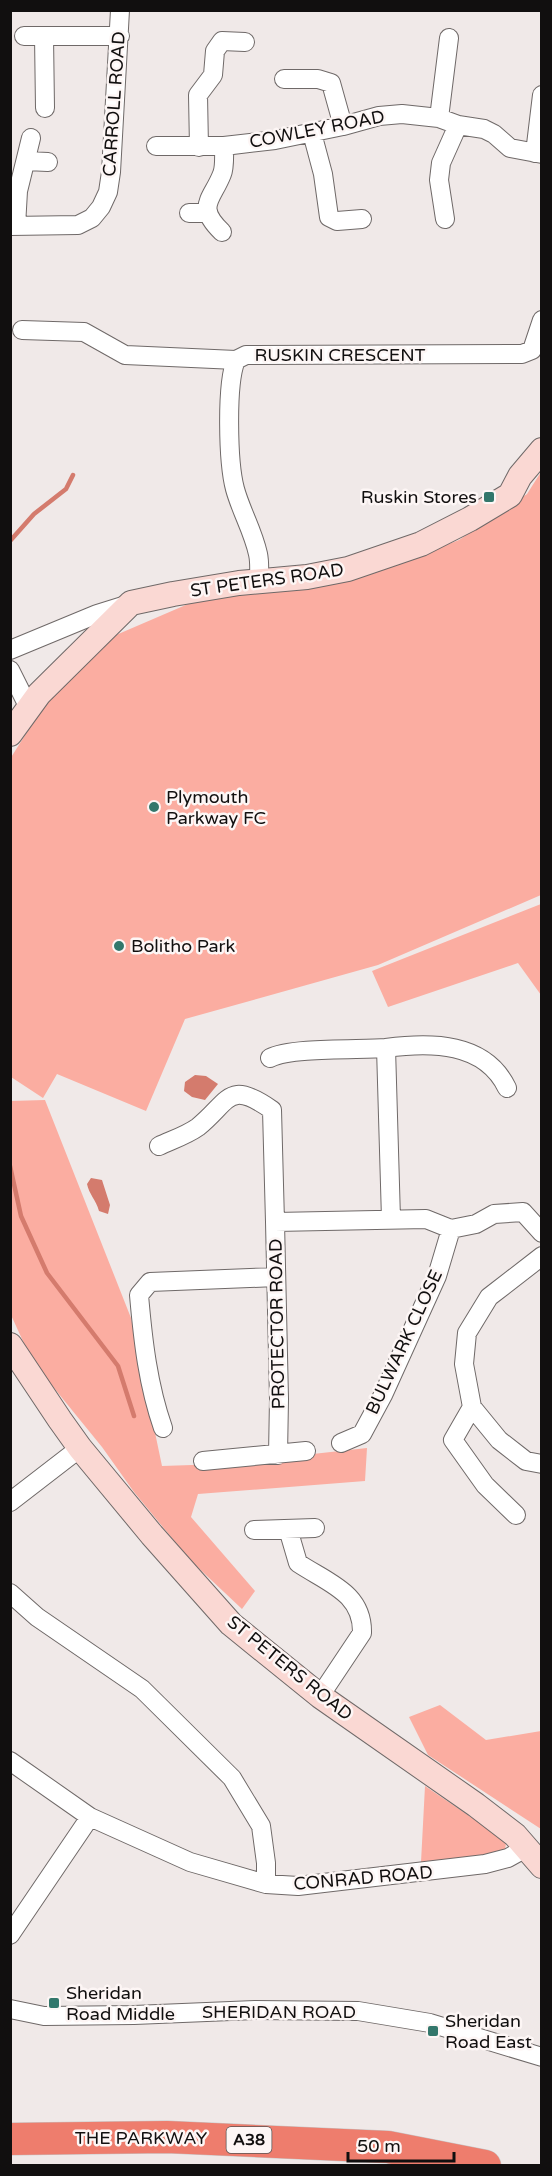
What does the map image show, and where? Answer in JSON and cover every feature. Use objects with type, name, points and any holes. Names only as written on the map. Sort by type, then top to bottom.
[{"type":"highway","name":"THE PARKWAY","points":[[10,2139],[167,2137],[388,2147],[485,2166]]},
{"type":"highway","name":"THE PARKWAY","points":[[10,2157],[183,2154],[268,2159],[326,2166]]},
{"type":"street","name":"CARROLL ROAD","points":[[13,226],[78,225],[92,218],[101,207],[108,192],[111,172],[120,10]]},
{"type":"street","points":[[24,36],[120,36]]},
{"type":"street","points":[[44,36],[45,108]]},
{"type":"street","points":[[439,118],[449,38]]},
{"type":"street","points":[[199,147],[198,95],[213,75],[216,51],[222,41],[245,42]]},
{"type":"street","points":[[284,79],[318,79],[331,83],[343,126]]},
{"type":"street","points":[[538,154],[542,95]]},
{"type":"street","name":"COWLEY ROAD","points":[[156,146],[224,146],[312,133],[379,116],[402,114],[439,118],[458,125],[484,129],[494,134],[510,148],[538,154]]},
{"type":"street","points":[[445,219],[439,180],[441,163],[458,125]]},
{"type":"street","points":[[312,133],[323,174],[329,217],[337,221],[362,219]]},
{"type":"street","points":[[13,226],[18,190],[31,138]]},
{"type":"street","points":[[222,232],[212,223],[208,213],[208,200],[223,173],[224,146]]},
{"type":"street","points":[[26,161],[48,162]]},
{"type":"street","points":[[189,213],[208,213]]},
{"type":"street","name":"RUSKIN CRESCENT","points":[[260,582],[259,556],[235,489],[231,471],[231,380],[236,360],[246,355],[522,354],[532,351],[542,320]]},
{"type":"street","points":[[22,330],[84,332],[125,355],[236,360]]},
{"type":"street","name":"ST PETERS ROAD","points":[[131,603],[172,594],[307,577],[348,569],[421,544],[510,495],[520,476],[542,450]]},
{"type":"street","points":[[10,650],[97,614],[131,603]]},
{"type":"street","points":[[10,734],[39,694],[131,603]]},
{"type":"street","points":[[10,670],[29,708]]},
{"type":"street","points":[[270,1058],[277,1054],[313,1051],[430,1045],[466,1052],[484,1060],[500,1073],[507,1088]]},
{"type":"street","points":[[386,1047],[391,1219]]},
{"type":"street","points":[[159,1146],[197,1128],[222,1103],[234,1095],[247,1094],[272,1110],[275,1222]]},
{"type":"street","points":[[451,1229],[476,1224],[494,1214],[523,1212],[542,1233]]},
{"type":"street","name":"PROTECTOR ROAD","points":[[278,1455],[275,1222],[426,1219],[451,1229]]},
{"type":"street","name":"BULWARK CLOSE","points":[[341,1443],[362,1434],[383,1395],[437,1276],[451,1229]]},
{"type":"street","points":[[542,1256],[489,1297],[467,1333],[464,1364],[472,1407],[499,1440],[526,1461],[542,1464]]},
{"type":"street","points":[[163,1428],[156,1408],[143,1348],[140,1295],[150,1281],[276,1277]]},
{"type":"street","name":"ST PETERS ROAD","points":[[10,1345],[81,1448],[152,1535],[231,1624],[320,1696],[515,1835],[542,1866]]},
{"type":"street","points":[[472,1407],[453,1440],[485,1485],[516,1515]]},
{"type":"street","points":[[10,1502],[81,1448]]},
{"type":"street","points":[[203,1461],[306,1451]]},
{"type":"street","points":[[254,1530],[315,1528]]},
{"type":"street","points":[[288,1529],[298,1563],[350,1596],[362,1621],[362,1634],[320,1696]]},
{"type":"street","points":[[10,1593],[37,1617],[142,1689],[232,1779],[261,1826],[266,1863],[266,1884]]},
{"type":"street","name":"CONRAD ROAD","points":[[10,1761],[90,1817],[190,1862],[266,1884],[298,1886],[473,1866],[508,1858],[526,1848]]},
{"type":"street","points":[[13,1924],[90,1817]]},
{"type":"street","name":"SHERIDAN ROAD","points":[[10,2009],[44,2016],[255,2010],[358,2011],[430,2023],[542,2056]]},
{"type":"shaded area","points":[[541,472],[541,895],[378,965],[185,1019],[146,1111],[57,1074],[43,1098],[11,1077],[10,759],[46,702],[116,635],[202,598],[374,573],[459,540],[527,494]]},
{"type":"shaded area","points":[[541,904],[541,995],[518,963],[388,1007],[372,971]]},
{"type":"shaded area","points":[[195,1075],[206,1076],[218,1084],[205,1100],[192,1097],[184,1091],[185,1082]]},
{"type":"shaded area","points":[[45,1100],[131,1318],[162,1466],[222,1464],[367,1448],[365,1481],[198,1494],[191,1517],[255,1591],[242,1609],[190,1560],[134,1492],[102,1447],[32,1361],[11,1315],[10,1101]]},
{"type":"shaded area","points":[[91,1178],[102,1180],[110,1205],[108,1214],[99,1211],[89,1191],[87,1184]]},
{"type":"shaded area","points":[[440,1705],[486,1740],[541,1731],[541,1829],[428,1755],[409,1717]]},
{"type":"shaded area","points":[[425,1786],[490,1830],[506,1843],[505,1850],[487,1855],[421,1862]]},
{"type":"waterway","points":[[10,541],[34,514],[66,489],[73,475]]},
{"type":"waterway","points":[[10,1166],[21,1216],[47,1273],[118,1366],[134,1416]]},
{"type":"place","name":"Ruskin Stores","points":[[489,497]]},
{"type":"place","name":"Plymouth Parkway FC","points":[[154,807]]},
{"type":"place","name":"Bolitho Park","points":[[119,946]]},
{"type":"place","name":"Sheridan Road Middle","points":[[54,2003]]},
{"type":"place","name":"Sheridan Road East","points":[[433,2031]]}]
